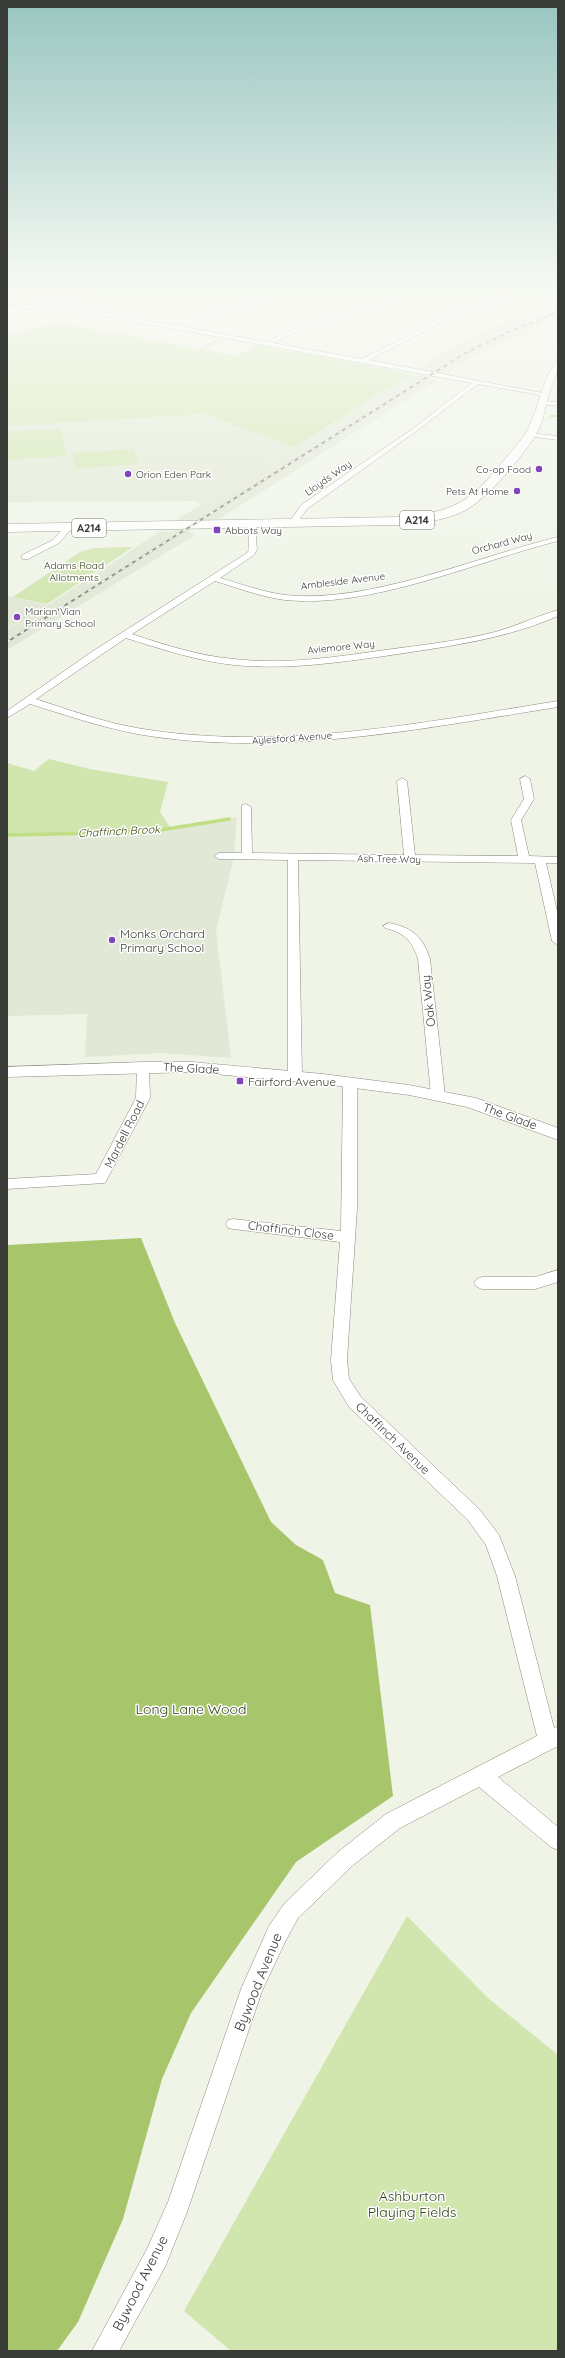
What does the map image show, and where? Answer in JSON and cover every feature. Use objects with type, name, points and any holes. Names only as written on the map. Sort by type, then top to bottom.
[{"type":"main road","name":"A214","points":[[7,528],[251,525],[420,520],[452,513],[468,506],[479,496],[530,435],[536,424],[544,399]]},
{"type":"street","name":"Lloyds Way","points":[[295,524],[295,520],[304,507],[413,431],[456,398]]},
{"type":"street","points":[[540,398],[558,404]]},
{"type":"street","points":[[530,435],[558,438]]},
{"type":"street","points":[[7,715],[252,552],[251,525]]},
{"type":"street","points":[[25,557],[61,538],[66,533],[68,528]]},
{"type":"street","name":"Orchard Way","points":[[452,568],[558,539]]},
{"type":"street","name":"Ambleside Avenue","points":[[212,578],[277,595],[302,598],[345,594],[394,585],[419,579],[452,568]]},
{"type":"street","name":"Aviemore Way","points":[[126,635],[216,660],[243,663],[286,663],[370,655],[459,641],[515,629],[558,613]]},
{"type":"street","name":"Aylesford Avenue","points":[[28,700],[123,728],[201,738],[239,740],[309,738],[414,726],[558,704]]},
{"type":"street","points":[[524,860],[516,820],[528,799],[525,779]]},
{"type":"street","points":[[402,781],[410,859]]},
{"type":"street","points":[[246,806],[247,855]]},
{"type":"street","name":"Ash Tree Way","points":[[219,856],[247,855],[293,858],[558,860]]},
{"type":"street","points":[[293,858],[295,1076]]},
{"type":"street","points":[[540,860],[558,941]]},
{"type":"street","name":"Oak Way","points":[[389,926],[399,928],[411,934],[419,942],[422,953],[438,1095]]},
{"type":"street","name":"The Glade","points":[[7,1072],[143,1067],[192,1067],[350,1082],[438,1095],[484,1106],[558,1134]]},
{"type":"street","name":"Mardell Road","points":[[7,1184],[100,1179],[143,1098],[143,1067]]},
{"type":"street","name":"Chaffinch Avenue","points":[[350,1082],[348,1237],[339,1360],[341,1380],[346,1391],[365,1412],[474,1515],[493,1541],[506,1576],[553,1739]]},
{"type":"street","name":"Chaffinch Close","points":[[233,1224],[348,1237]]},
{"type":"street","points":[[482,1283],[535,1283],[558,1276]]},
{"type":"street","name":"Bywood Avenue","points":[[105,2351],[156,2258],[179,2204],[252,1989],[268,1950],[286,1919],[308,1894],[377,1832],[393,1821],[553,1739]]},
{"type":"street","points":[[481,1776],[558,1840]]},
{"type":"shaded area","points":[[372,398],[409,398],[219,519],[200,522],[187,530],[195,535],[7,650],[7,630],[40,609],[7,629],[7,596],[48,605],[159,532],[174,531],[186,523],[178,519]]},
{"type":"shaded area","name":"Orion Eden Park","points":[[204,414],[294,447],[201,504],[196,501],[7,502],[7,426]]},
{"type":"shaded area","name":"Monks Orchard Primary School","points":[[237,817],[234,856],[216,931],[231,1058],[162,1053],[85,1057],[87,1014],[7,1016],[7,837],[172,830]]},
{"type":"green space","points":[[7,398],[372,398],[294,447],[204,414],[7,426]]},
{"type":"green space","points":[[61,429],[67,456],[7,460],[7,432]]},
{"type":"green space","points":[[134,449],[139,464],[76,469],[72,453]]},
{"type":"green space","name":"Adams Road Allotments","points":[[133,547],[47,604],[13,597],[80,552],[94,548]]},
{"type":"green space","points":[[49,759],[90,769],[168,782],[160,812],[172,830],[7,837],[7,763],[34,771]]},
{"type":"green space","name":"Long Lane Wood","points":[[141,1238],[175,1323],[271,1522],[296,1545],[323,1560],[335,1593],[370,1605],[393,1796],[296,1862],[191,2013],[162,2079],[123,2219],[78,2322],[57,2351],[7,2351],[7,1245]]},
{"type":"green space","name":"Ashburton Playing Fields","points":[[407,1916],[488,1998],[558,2055],[558,2351],[231,2351],[184,2311]]},
{"type":"waterway","points":[[550,416],[558,416]]},
{"type":"waterway","name":"Chaffinch Brook","points":[[7,835],[148,832],[229,819]]},
{"type":"railway","points":[[7,642],[394,398]]},
{"type":"place","name":"Co-op Food","points":[[539,469]]},
{"type":"place","name":"Orion Eden Park","points":[[128,474]]},
{"type":"place","name":"Pets At Home","points":[[517,491]]},
{"type":"place","name":"Abbots Way","points":[[217,530]]},
{"type":"place","name":"Marian Vian Primary School","points":[[17,617]]},
{"type":"place","name":"Monks Orchard Primary School","points":[[112,940]]},
{"type":"place","name":"Fairford Avenue","points":[[240,1081]]}]
